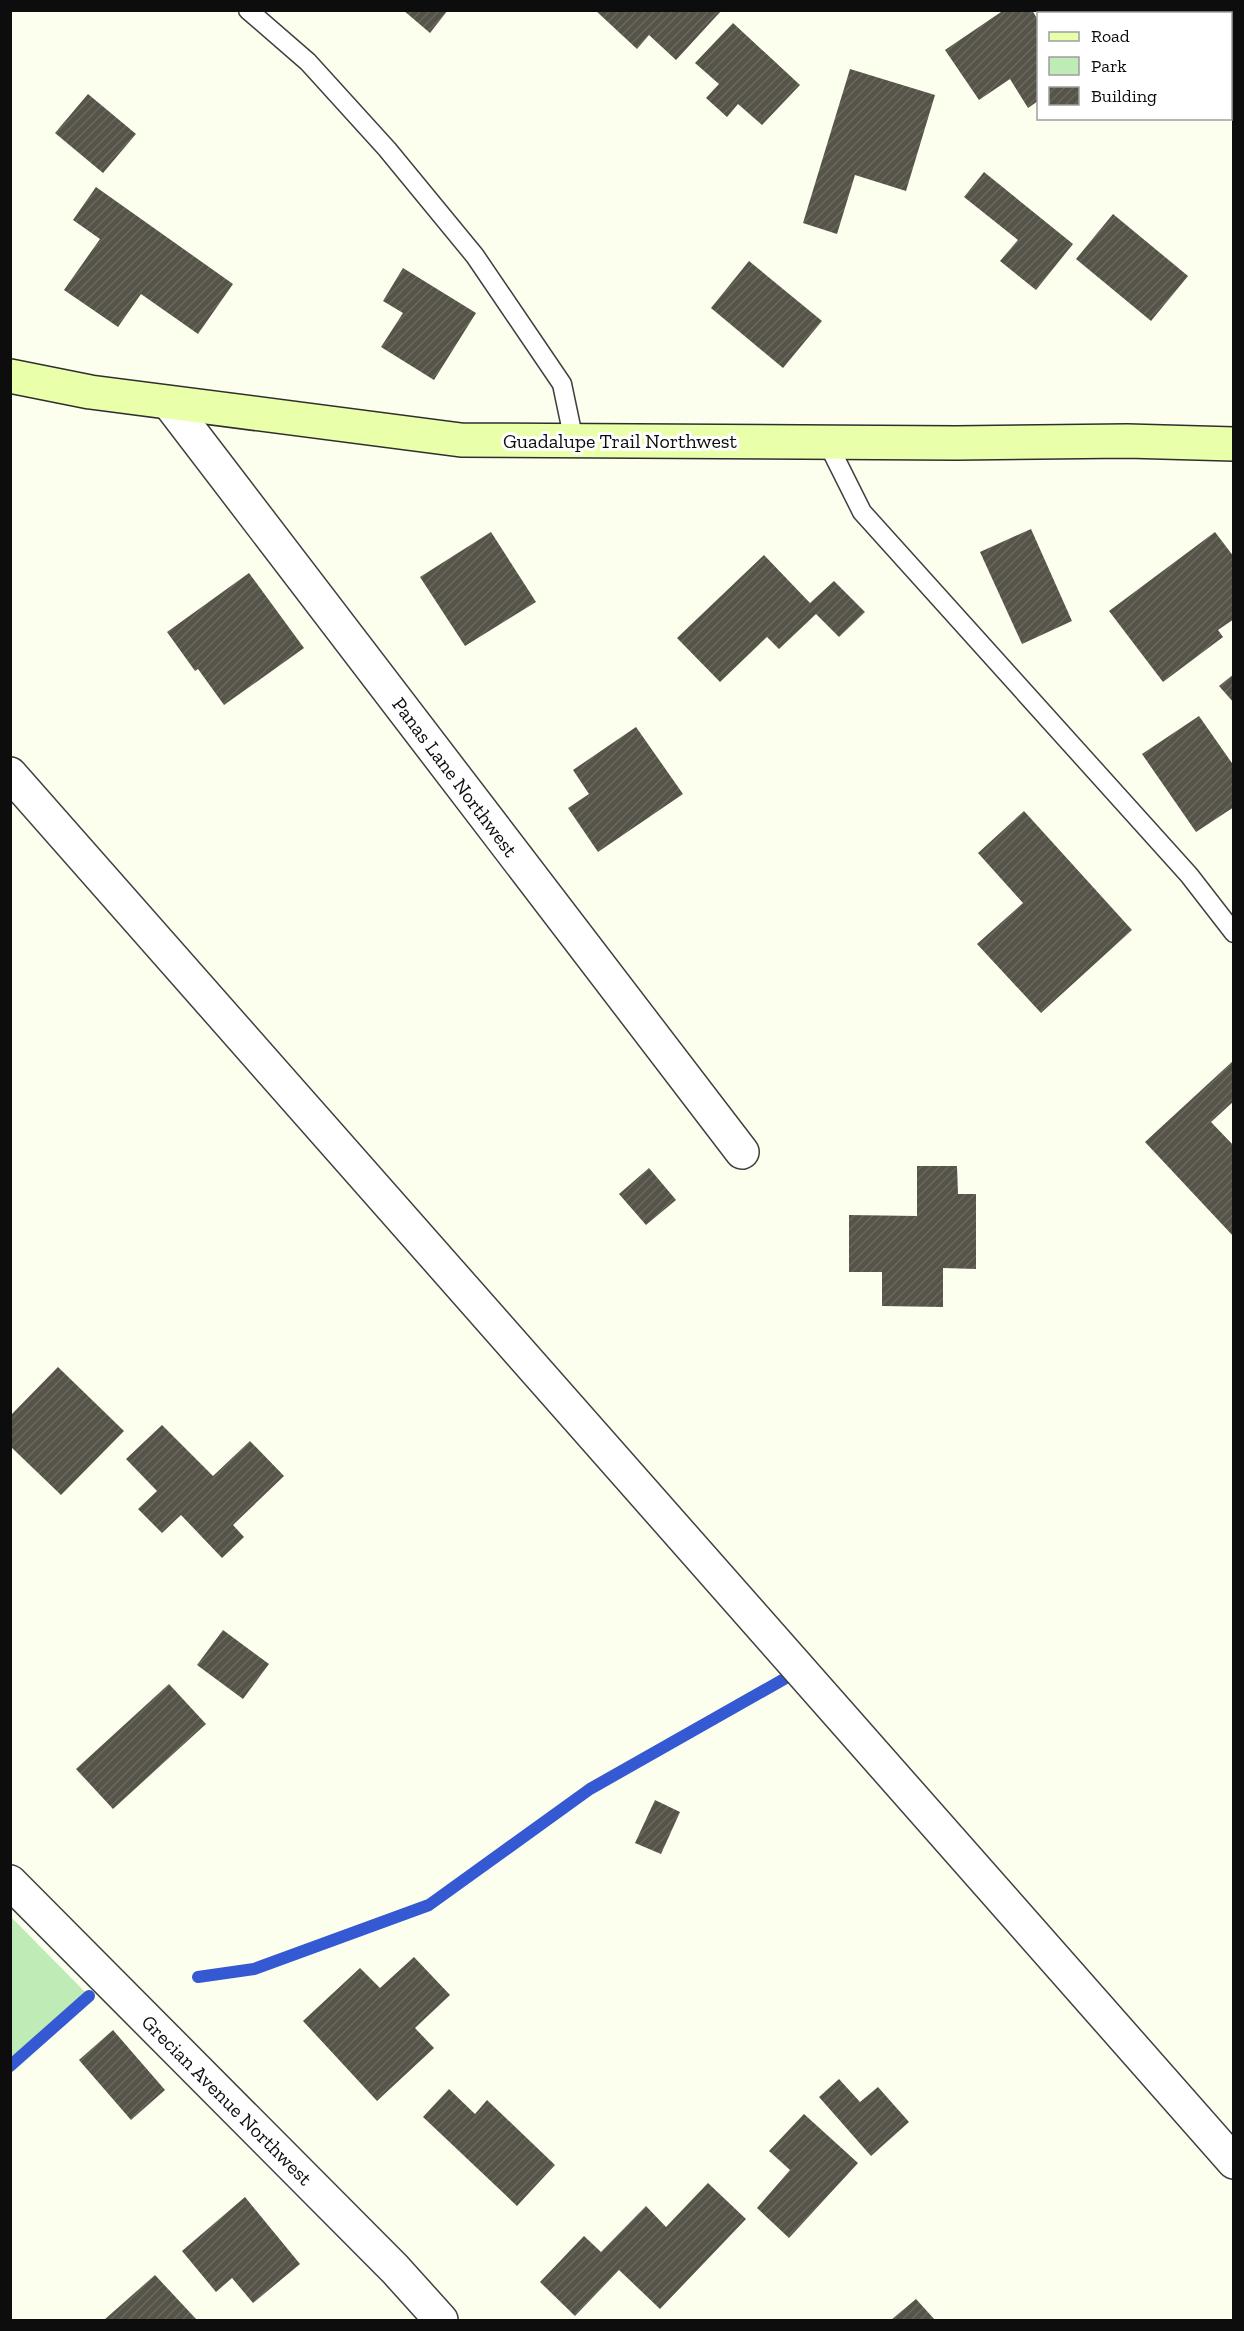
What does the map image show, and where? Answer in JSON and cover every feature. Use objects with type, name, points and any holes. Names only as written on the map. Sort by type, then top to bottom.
[{"type":"street","name":"Guadalupe Trail Northwest","points":[[10,376],[90,392],[461,440],[1127,441],[1233,444]]},
{"type":"street","name":"Panas Lane Northwest","points":[[169,403],[742,1152]]},
{"type":"street","points":[[10,774],[1233,2162]]},
{"type":"street","name":"Grecian Avenue Northwest","points":[[10,1882],[395,2269],[441,2320]]},
{"type":"lane","points":[[248,10],[308,62],[387,149],[475,256],[562,384],[574,441]]},
{"type":"lane","points":[[827,442],[862,512],[1189,875],[1233,933]]},
{"type":"green space","points":[[10,1916],[89,1996],[11,2061],[10,2061]]},
{"type":"building","points":[[403,10],[448,10],[430,33]]},
{"type":"building","points":[[595,10],[722,10],[676,60],[649,35],[637,49]]},
{"type":"building","points":[[1004,10],[1032,10],[1037,18],[1037,102],[1028,108],[1010,79],[979,100],[945,50]]},
{"type":"building","points":[[1056,10],[1165,10],[1166,12],[1056,12]]},
{"type":"building","points":[[733,23],[800,85],[762,125],[738,104],[727,117],[706,98],[719,84],[695,63]]},
{"type":"building","points":[[850,69],[935,95],[906,191],[855,175],[837,234],[803,223]]},
{"type":"building","points":[[88,94],[136,134],[103,173],[55,133]]},
{"type":"building","points":[[984,172],[1073,244],[1036,290],[1000,261],[1018,240],[964,197]]},
{"type":"building","points":[[96,187],[233,284],[198,334],[141,294],[118,327],[64,290],[100,239],[73,220]]},
{"type":"building","points":[[1113,214],[1188,276],[1151,321],[1076,259]]},
{"type":"building","points":[[749,261],[822,321],[783,368],[711,308]]},
{"type":"building","points":[[403,268],[476,313],[434,380],[381,347],[403,313],[383,301]]},
{"type":"building","points":[[1031,529],[1072,621],[1022,644],[980,552]]},
{"type":"building","points":[[491,532],[536,602],[465,646],[420,577]]},
{"type":"building","points":[[1215,532],[1234,557],[1234,619],[1218,630],[1223,637],[1163,682],[1109,611]]},
{"type":"building","points":[[764,555],[810,603],[834,581],[865,612],[839,637],[816,614],[779,649],[767,637],[720,682],[677,638]]},
{"type":"building","points":[[249,573],[304,648],[224,705],[198,669],[195,671],[167,632]]},
{"type":"building","points":[[1234,674],[1234,703],[1219,686]]},
{"type":"building","points":[[1199,716],[1234,766],[1234,807],[1196,832],[1142,754]]},
{"type":"building","points":[[636,727],[683,794],[598,852],[568,808],[589,794],[573,770]]},
{"type":"building","points":[[1024,811],[1132,930],[1041,1013],[977,944],[1023,903],[978,853]]},
{"type":"building","points":[[1234,1060],[1234,1101],[1211,1122],[1234,1146],[1234,1237],[1145,1142]]},
{"type":"building","points":[[917,1166],[957,1166],[958,1194],[976,1194],[976,1269],[943,1268],[943,1307],[882,1306],[882,1272],[849,1272],[849,1215],[917,1216]]},
{"type":"building","points":[[649,1168],[676,1200],[646,1225],[619,1194]]},
{"type":"building","points":[[58,1367],[124,1431],[61,1495],[10,1446],[10,1416]]},
{"type":"building","points":[[162,1425],[213,1476],[250,1441],[284,1476],[233,1525],[244,1537],[222,1558],[181,1515],[162,1533],[138,1509],[157,1491],[126,1459]]},
{"type":"building","points":[[223,1630],[269,1664],[243,1699],[197,1665]]},
{"type":"building","points":[[169,1684],[206,1724],[113,1809],[76,1769]]},
{"type":"building","points":[[655,1800],[680,1812],[661,1854],[635,1843]]},
{"type":"building","points":[[414,1957],[450,1995],[415,2028],[434,2048],[377,2101],[303,2021],[360,1968],[380,1988]]},
{"type":"building","points":[[113,2030],[165,2090],[131,2120],[79,2060]]},
{"type":"building","points":[[839,2079],[860,2102],[878,2087],[909,2122],[871,2156],[819,2097]]},
{"type":"building","points":[[449,2089],[475,2114],[487,2100],[555,2165],[517,2206],[423,2117]]},
{"type":"building","points":[[804,2114],[858,2163],[789,2238],[757,2208],[790,2170],[769,2151]]},
{"type":"building","points":[[708,2183],[746,2219],[660,2309],[619,2270],[575,2316],[540,2282],[584,2236],[601,2252],[646,2206],[666,2227]]},
{"type":"building","points":[[245,2197],[300,2264],[253,2303],[232,2278],[216,2292],[182,2251]]},
{"type":"building","points":[[155,2275],[197,2320],[104,2320]]},
{"type":"building","points":[[916,2299],[935,2320],[891,2320]]},
{"type":"waterway","points":[[198,1977],[254,1969],[429,1905],[590,1789],[800,1670]]},
{"type":"waterway","points":[[10,2066],[89,1996]]}]
